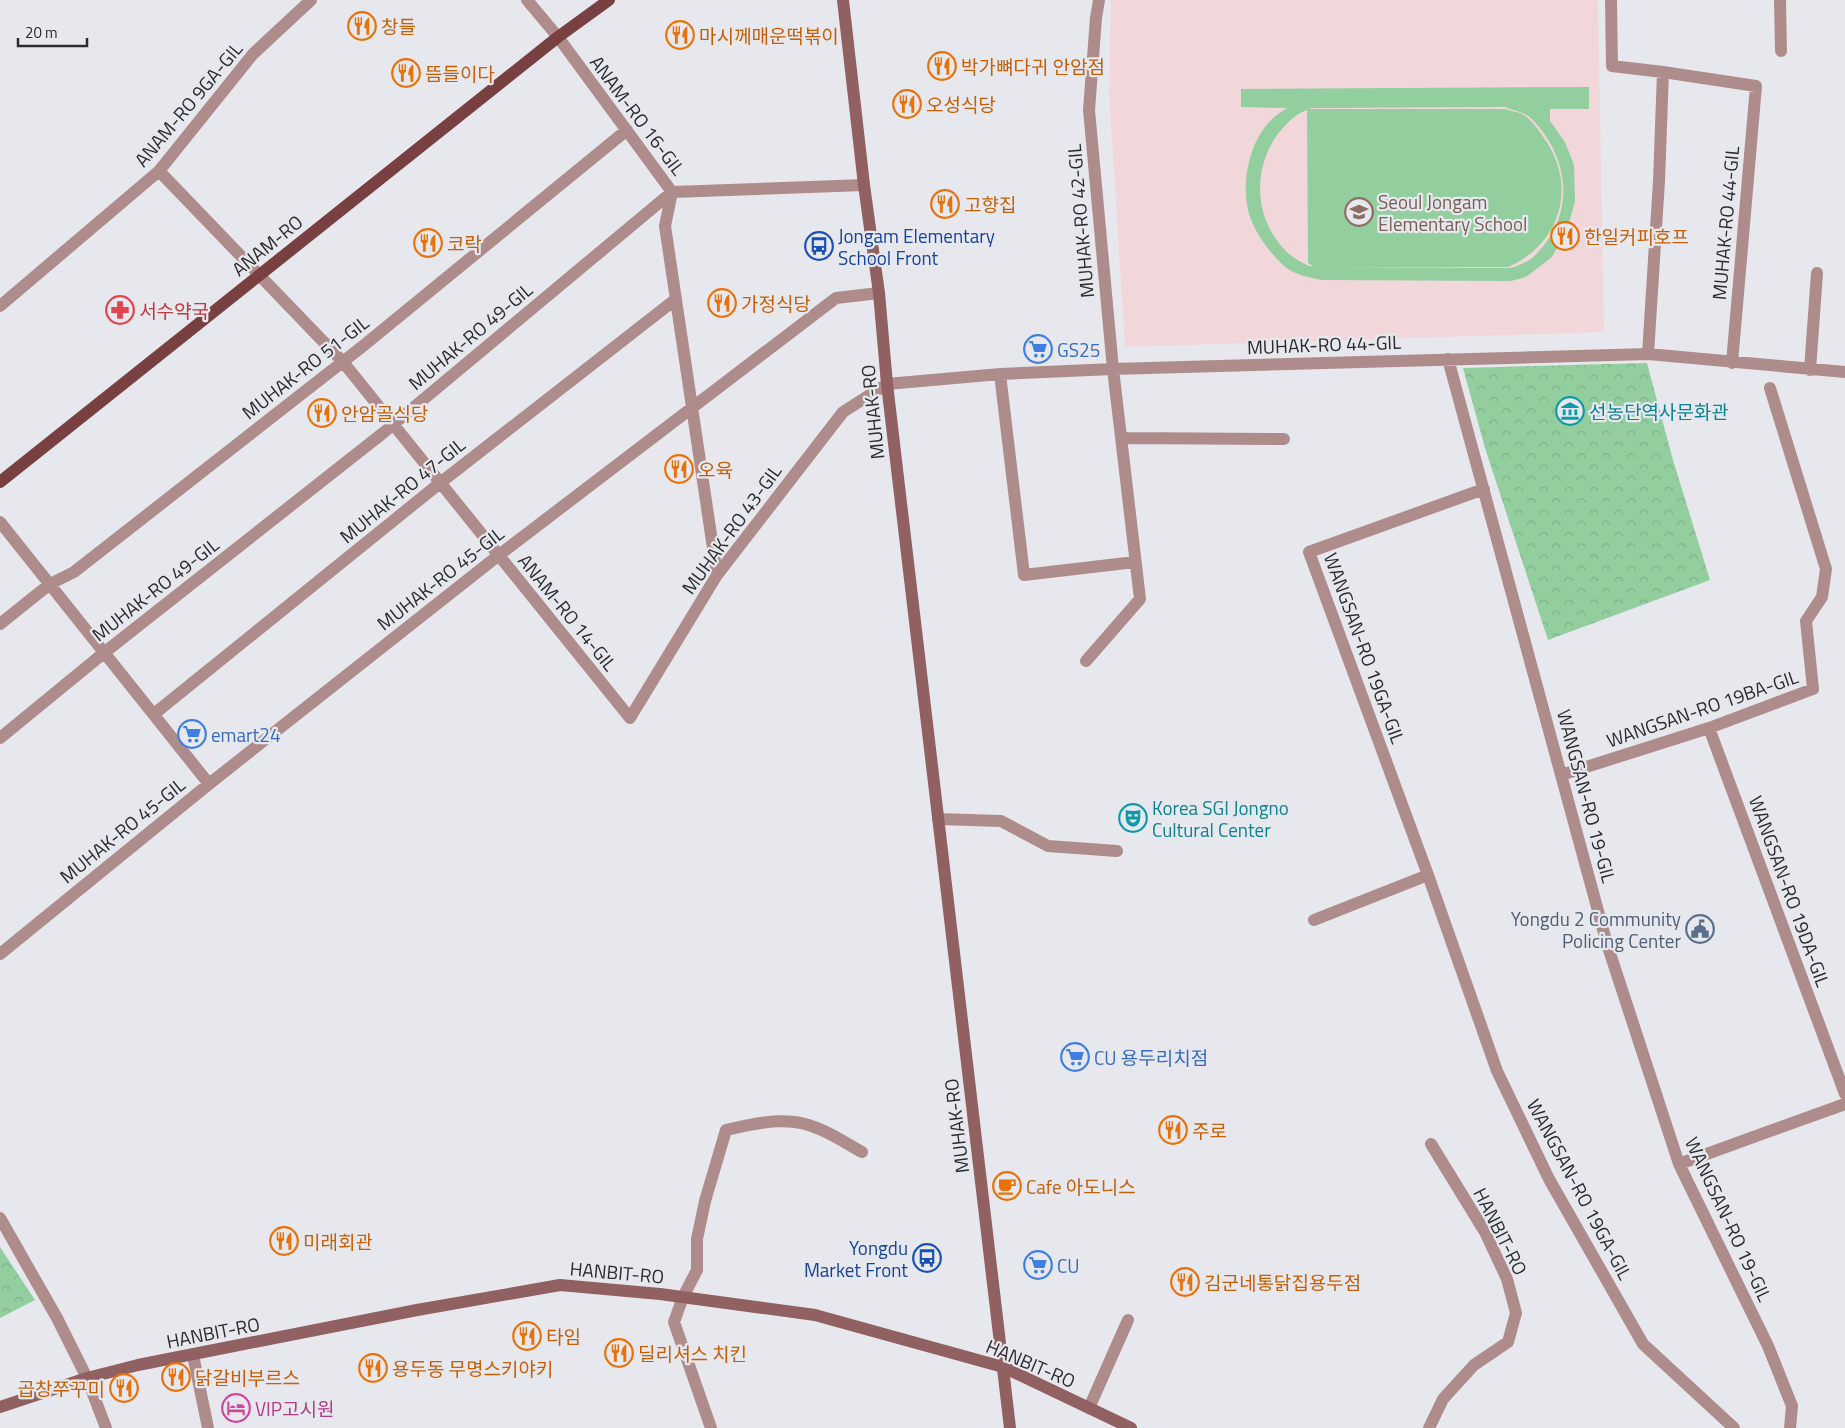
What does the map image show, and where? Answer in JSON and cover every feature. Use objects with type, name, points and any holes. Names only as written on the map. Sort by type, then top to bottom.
[{"type":"main road","name":"ANAM-RO","points":[[0,482],[558,37],[609,0]]},
{"type":"main road","name":"MUHAK-RO","points":[[843,0],[864,185],[879,294],[887,384],[1010,1428]]},
{"type":"main road","name":"HANBIT-RO","points":[[0,1407],[87,1378],[408,1312],[560,1285],[683,1297],[815,1315],[1003,1367],[1131,1428]]},
{"type":"street","name":"ANAM-RO 9GA-GIL","points":[[0,306],[159,171],[253,54],[311,0]]},
{"type":"street","points":[[527,0],[558,37]]},
{"type":"street","name":"MUHAK-RO 42-GIL","points":[[1086,661],[1140,599],[1113,369],[1089,110],[1099,0]]},
{"type":"street","points":[[1611,0],[1612,66],[1663,72],[1660,181],[1648,354]]},
{"type":"street","points":[[1780,0],[1781,51]]},
{"type":"street","name":"ANAM-RO 16-GIL","points":[[558,37],[672,192],[665,226],[717,575]]},
{"type":"street","name":"MUHAK-RO 44-GIL","points":[[1663,72],[1756,86],[1732,363]]},
{"type":"street","name":"MUHAK-RO 51-GIL","points":[[0,624],[50,584],[74,572],[343,362],[627,130]]},
{"type":"street","name":"ANAM-RO 14-GIL","points":[[159,171],[343,362],[630,718]]},
{"type":"street","points":[[672,192],[864,185]]},
{"type":"street","name":"MUHAK-RO 49-GIL","points":[[0,738],[105,652],[394,425],[672,192]]},
{"type":"street","points":[[1810,370],[1817,273]]},
{"type":"street","name":"MUHAK-RO 45-GIL","points":[[0,954],[209,784],[499,555],[836,298],[879,294]]},
{"type":"street","name":"MUHAK-RO 47-GIL","points":[[154,714],[440,483],[676,299]]},
{"type":"street","name":"MUHAK-RO 44-GIL","points":[[887,384],[1000,374],[1113,369],[1648,354],[1845,372]]},
{"type":"street","name":"WANGSAN-RO 19-GIL","points":[[1448,359],[1607,944],[1678,1164],[1768,1346],[1792,1406],[1790,1428]]},
{"type":"street","points":[[1000,374],[1024,575],[1135,562]]},
{"type":"street","name":"MUHAK-RO 43-GIL","points":[[630,718],[717,575],[843,412],[887,384]]},
{"type":"street","name":"WANGSAN-RO 19BA-GIL","points":[[1561,775],[1709,728],[1813,689],[1806,621],[1822,597],[1826,569],[1770,388]]},
{"type":"street","points":[[1121,438],[1284,439]]},
{"type":"street","name":"WANGSAN-RO 19GA-GIL","points":[[1484,489],[1308,552],[1428,875],[1497,1071],[1549,1179],[1643,1344],[1734,1428]]},
{"type":"street","points":[[0,522],[209,784]]},
{"type":"street","name":"WANGSAN-RO 19DA-GIL","points":[[1709,728],[1845,1094]]},
{"type":"street","points":[[938,819],[1001,821],[1048,846],[1117,851]]},
{"type":"street","points":[[1314,920],[1428,875]]},
{"type":"street","points":[[1678,1164],[1845,1104]]},
{"type":"street","points":[[711,1428],[674,1322],[683,1297],[697,1270],[697,1239],[705,1201],[726,1130],[760,1122],[796,1122],[823,1131],[862,1152]]},
{"type":"street","name":"HANBIT-RO","points":[[1429,1428],[1443,1399],[1474,1365],[1508,1342],[1516,1313],[1507,1279],[1485,1232],[1431,1144]]},
{"type":"street","points":[[0,1218],[57,1318],[87,1378],[106,1428]]},
{"type":"street","points":[[1089,1408],[1128,1320]]},
{"type":"street","points":[[193,1355],[208,1428]]},
{"type":"shaded area","name":"Seoul Jongam Elementary School","points":[[1111,0],[1598,0],[1604,332],[1125,347],[1109,91]]},
{"type":"green space","points":[[1589,87],[1589,109],[1550,109],[1550,121],[1565,142],[1574,165],[1575,201],[1567,230],[1552,257],[1526,277],[1511,281],[1322,280],[1296,273],[1287,268],[1268,249],[1250,217],[1246,192],[1248,165],[1257,140],[1272,119],[1287,108],[1241,107],[1241,89]],"holes":[[[1505,107],[1527,115],[1545,135],[1554,150],[1563,183],[1563,200],[1560,216],[1544,246],[1531,259],[1510,268],[1323,267],[1508,267],[1526,257],[1541,244],[1552,228],[1559,212],[1562,193],[1560,175],[1554,156],[1535,125],[1524,115],[1517,112],[1505,109],[1308,109]],[[1307,110],[1308,263],[1313,266],[1309,266],[1294,258],[1278,242],[1269,228],[1260,197],[1260,181],[1269,149],[1277,135],[1287,124],[1298,114]]]},
{"type":"green space","points":[[1647,363],[1673,460],[1710,580],[1548,640],[1485,448],[1463,368]]},
{"type":"green space","points":[[0,1247],[35,1300],[0,1318]]},
{"type":"place","name":"창들","points":[[362,26]]},
{"type":"place","name":"마시께매운떡볶이","points":[[680,35]]},
{"type":"place","name":"박가뼈다귀 안암점","points":[[942,66]]},
{"type":"place","name":"뜸들이다","points":[[406,73]]},
{"type":"place","name":"오성식당","points":[[907,104]]},
{"type":"place","name":"고향집","points":[[945,204]]},
{"type":"place","name":"Seoul Jongam Elementary School","points":[[1359,212]]},
{"type":"place","name":"한일커피호프","points":[[1565,236]]},
{"type":"place","name":"코락","points":[[428,243]]},
{"type":"place","name":"Jongam Elementary School Front","points":[[819,246]]},
{"type":"place","name":"가정식당","points":[[722,303]]},
{"type":"place","name":"서수약국","points":[[120,310]]},
{"type":"place","name":"GS25","points":[[1038,349]]},
{"type":"place","name":"선농단역사문화관","points":[[1570,411]]},
{"type":"place","name":"안암골식당","points":[[322,413]]},
{"type":"place","name":"오육","points":[[679,469]]},
{"type":"place","name":"emart24","points":[[192,734]]},
{"type":"place","name":"Korea SGI Jongno Cultural Center","points":[[1133,818]]},
{"type":"place","name":"Yongdu 2 Community Policing Center","points":[[1700,929]]},
{"type":"place","name":"CU 용두리치점","points":[[1075,1057]]},
{"type":"place","name":"주로","points":[[1173,1130]]},
{"type":"place","name":"Cafe 아도니스","points":[[1007,1186]]},
{"type":"place","name":"미래회관","points":[[284,1241]]},
{"type":"place","name":"Yongdu Market Front","points":[[927,1258]]},
{"type":"place","name":"CU","points":[[1038,1265]]},
{"type":"place","name":"김군네통닭집용두점","points":[[1185,1282]]},
{"type":"place","name":"타임","points":[[527,1336]]},
{"type":"place","name":"딜리셔스 치킨","points":[[619,1353]]},
{"type":"place","name":"용두동 무명스키야키","points":[[373,1368]]},
{"type":"place","name":"닭갈비부르스","points":[[176,1377]]},
{"type":"place","name":"곱창쭈꾸미","points":[[124,1388]]},
{"type":"place","name":"VIP고시원","points":[[236,1408]]}]
